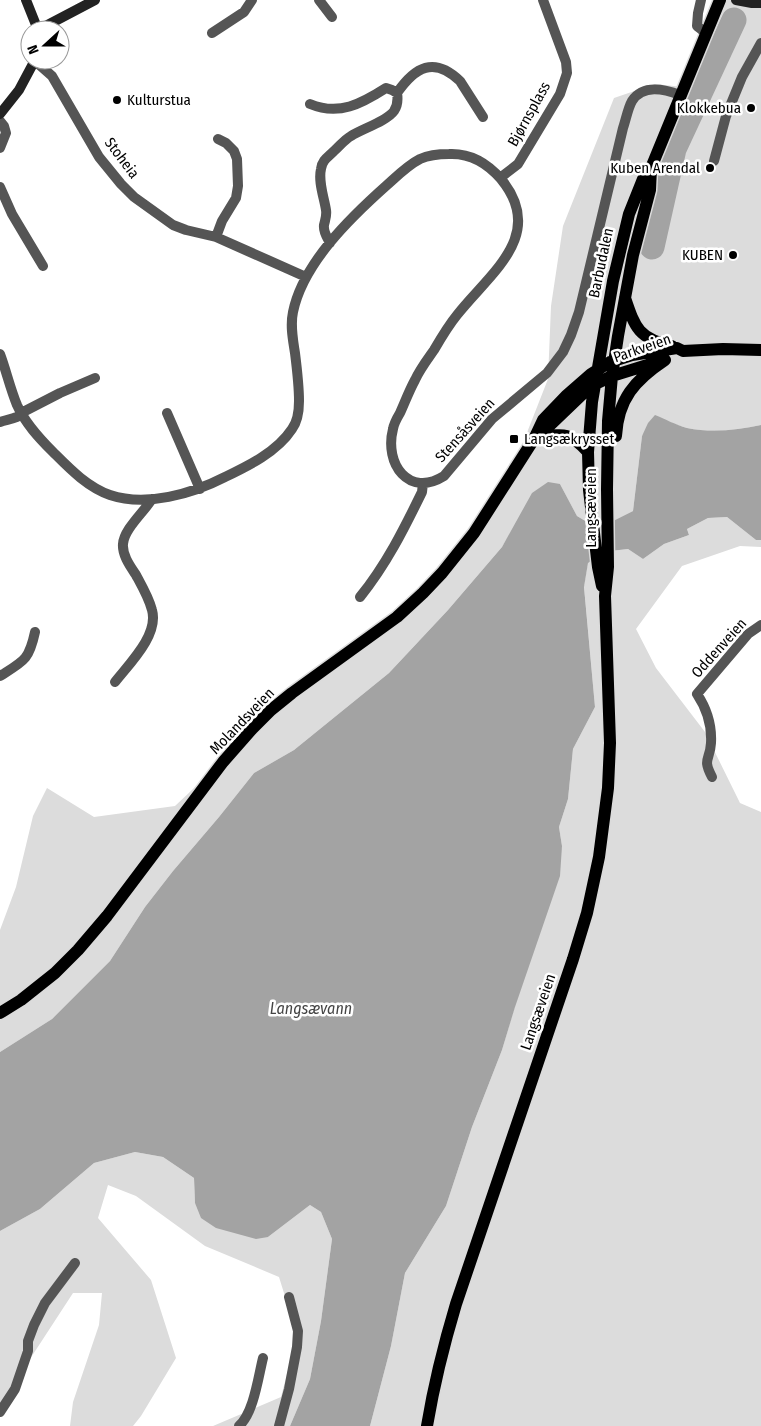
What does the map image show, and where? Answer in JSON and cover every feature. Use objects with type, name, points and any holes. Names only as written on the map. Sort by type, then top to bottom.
[{"type":"main road","points":[[26,0],[34,20]]},
{"type":"main road","points":[[57,20],[95,0]]},
{"type":"main road","name":"Barbudalen","points":[[597,370],[613,280],[629,214],[643,179],[651,168],[720,0]]},
{"type":"main road","points":[[736,0],[761,3]]},
{"type":"main road","points":[[0,114],[19,90],[30,70]]},
{"type":"main road","name":"Barbudalen","points":[[614,361],[624,297],[650,190],[651,168]]},
{"type":"main road","points":[[624,297],[632,320],[637,328],[651,340],[680,349]]},
{"type":"main road","name":"Parkveien","points":[[597,370],[614,361],[632,355],[680,349],[761,350]]},
{"type":"main road","name":"Parkveien","points":[[612,376],[665,360],[680,349]]},
{"type":"main road","points":[[607,523],[612,496],[617,421],[621,408],[636,384],[647,372],[665,360]]},
{"type":"main road","name":"Langsæveien","points":[[427,1426],[438,1367],[456,1304],[573,959],[587,913],[599,857],[608,788],[610,743],[605,596],[608,567],[608,421],[614,361]]},
{"type":"main road","name":"Langsæveien","points":[[597,370],[588,452],[589,490],[598,567],[605,596]]},
{"type":"main road","name":"Molandsveien","points":[[0,1013],[21,1000],[55,973],[78,950],[223,762],[271,710],[397,617],[424,593],[474,533],[534,439],[543,420],[567,395],[597,370]]},
{"type":"main road","name":"Molandsveien","points":[[534,439],[542,434],[582,394],[595,384],[612,376]]},
{"type":"main road","points":[[534,439],[564,435],[571,437],[588,452]]},
{"type":"street","points":[[212,33],[244,12],[252,0]]},
{"type":"street","points":[[319,0],[332,17]]},
{"type":"street","name":"Bjørnsplass","points":[[500,178],[518,164],[560,94],[567,73],[566,62],[543,0]]},
{"type":"street","points":[[702,0],[697,26],[706,32]]},
{"type":"street","points":[[714,160],[726,116],[742,77],[761,43]]},
{"type":"street","points":[[330,243],[324,234],[326,212],[320,178],[323,160],[336,150],[340,143],[394,112],[398,102],[397,92],[409,77],[425,67],[442,69],[460,81],[483,117]]},
{"type":"street","name":"Stoheia","points":[[46,70],[52,76],[99,157],[134,197],[173,225],[216,237],[306,276]]},
{"type":"street","points":[[310,104],[335,110],[350,107],[386,88],[397,92]]},
{"type":"street","name":"Stensåsveien","points":[[423,484],[438,480],[444,476],[492,419],[547,372],[563,352],[579,312],[623,128],[632,102],[639,93],[646,90],[657,89],[680,95]]},
{"type":"street","points":[[0,121],[6,133],[0,148]]},
{"type":"street","points":[[216,237],[222,222],[236,198],[238,186],[237,160],[234,151],[226,143],[218,139]]},
{"type":"street","points":[[0,354],[16,403],[22,414],[38,436],[58,458],[81,478],[110,495],[127,498],[152,499],[174,496],[200,489],[245,467],[272,449],[292,430],[299,408],[299,380],[291,323],[293,310],[312,265],[330,243],[361,207],[418,160],[429,156],[451,154],[476,159],[500,178],[512,195],[518,219],[517,231],[513,246],[494,273],[457,315],[416,376],[393,428],[391,447],[398,470],[405,478],[414,483],[423,484],[422,492],[392,551],[373,581],[360,597]]},
{"type":"street","points":[[0,187],[12,214],[43,266]]},
{"type":"street","points":[[0,422],[22,414],[60,393],[95,378]]},
{"type":"street","points":[[167,413],[200,489]]},
{"type":"street","points":[[115,682],[144,647],[153,623],[152,609],[126,558],[123,544],[126,533],[152,499]]},
{"type":"street","name":"Oddenveien","points":[[712,777],[706,761],[711,744],[711,724],[705,706],[698,694],[748,634],[761,625]]},
{"type":"street","points":[[0,676],[28,656],[32,648],[35,632]]},
{"type":"street","points":[[0,1412],[15,1389],[28,1351],[28,1341],[34,1324],[45,1304],[75,1263]]},
{"type":"street","points":[[279,1426],[298,1346],[298,1331],[289,1297]]},
{"type":"street","points":[[239,1426],[251,1406],[263,1358]]},
{"type":"shaded area","points":[[718,0],[761,0],[761,425],[715,431],[687,428],[655,416],[642,436],[633,511],[609,523],[592,525],[577,516],[560,484],[514,527],[502,547],[448,610],[389,673],[294,750],[254,773],[145,907],[110,961],[52,1019],[0,1052],[0,930],[16,887],[33,816],[47,788],[94,817],[175,806],[296,692],[361,640],[423,586],[474,522],[519,453],[548,379],[551,306],[563,226],[614,98],[655,84],[683,87]]},
{"type":"shaded area","points":[[727,517],[756,540],[761,540],[761,547],[740,546],[682,566],[636,629],[656,668],[705,732],[740,803],[761,812],[761,1426],[370,1426],[391,1346],[405,1273],[446,1206],[472,1127],[502,1050],[562,846],[559,827],[568,799],[573,749],[595,707],[584,586],[588,562],[602,552],[628,549],[643,559],[664,544],[689,535],[687,529],[708,518]]},
{"type":"shaded area","points":[[135,1152],[163,1157],[194,1178],[195,1203],[268,1237],[310,1205],[321,1212],[332,1239],[321,1321],[310,1379],[290,1426],[213,1426],[281,1397],[297,1335],[279,1277],[205,1246],[136,1196],[108,1185],[98,1218],[151,1280],[176,1358],[133,1426],[70,1426],[73,1402],[99,1325],[102,1293],[73,1293],[0,1405],[0,1231],[40,1209],[94,1163]]},
{"type":"water","name":"Langsævann","points":[[655,415],[683,427],[696,430],[724,430],[761,425],[761,540],[756,540],[727,517],[708,518],[687,529],[689,535],[664,544],[643,559],[628,549],[602,552],[588,563],[584,587],[595,707],[573,749],[568,799],[559,827],[562,846],[560,876],[502,1050],[472,1127],[446,1206],[405,1273],[391,1346],[370,1426],[290,1426],[310,1379],[321,1321],[332,1239],[321,1212],[310,1205],[268,1237],[256,1239],[216,1228],[201,1218],[195,1203],[194,1178],[163,1157],[135,1152],[94,1163],[40,1209],[0,1231],[0,1052],[52,1019],[110,961],[145,907],[254,773],[294,750],[389,673],[448,610],[502,547],[532,493],[548,482],[560,484],[577,516],[592,525],[609,523],[633,511],[642,436],[648,423]]},
{"type":"waterway","points":[[652,247],[674,149],[734,20]]},
{"type":"place","name":"Kulturstua","points":[[117,100]]},
{"type":"place","name":"Klokkebua","points":[[751,108]]},
{"type":"place","name":"Kuben Arendal","points":[[710,168]]},
{"type":"place","name":"KUBEN","points":[[733,255]]},
{"type":"place","name":"Langsækrysset","points":[[514,439]]}]
